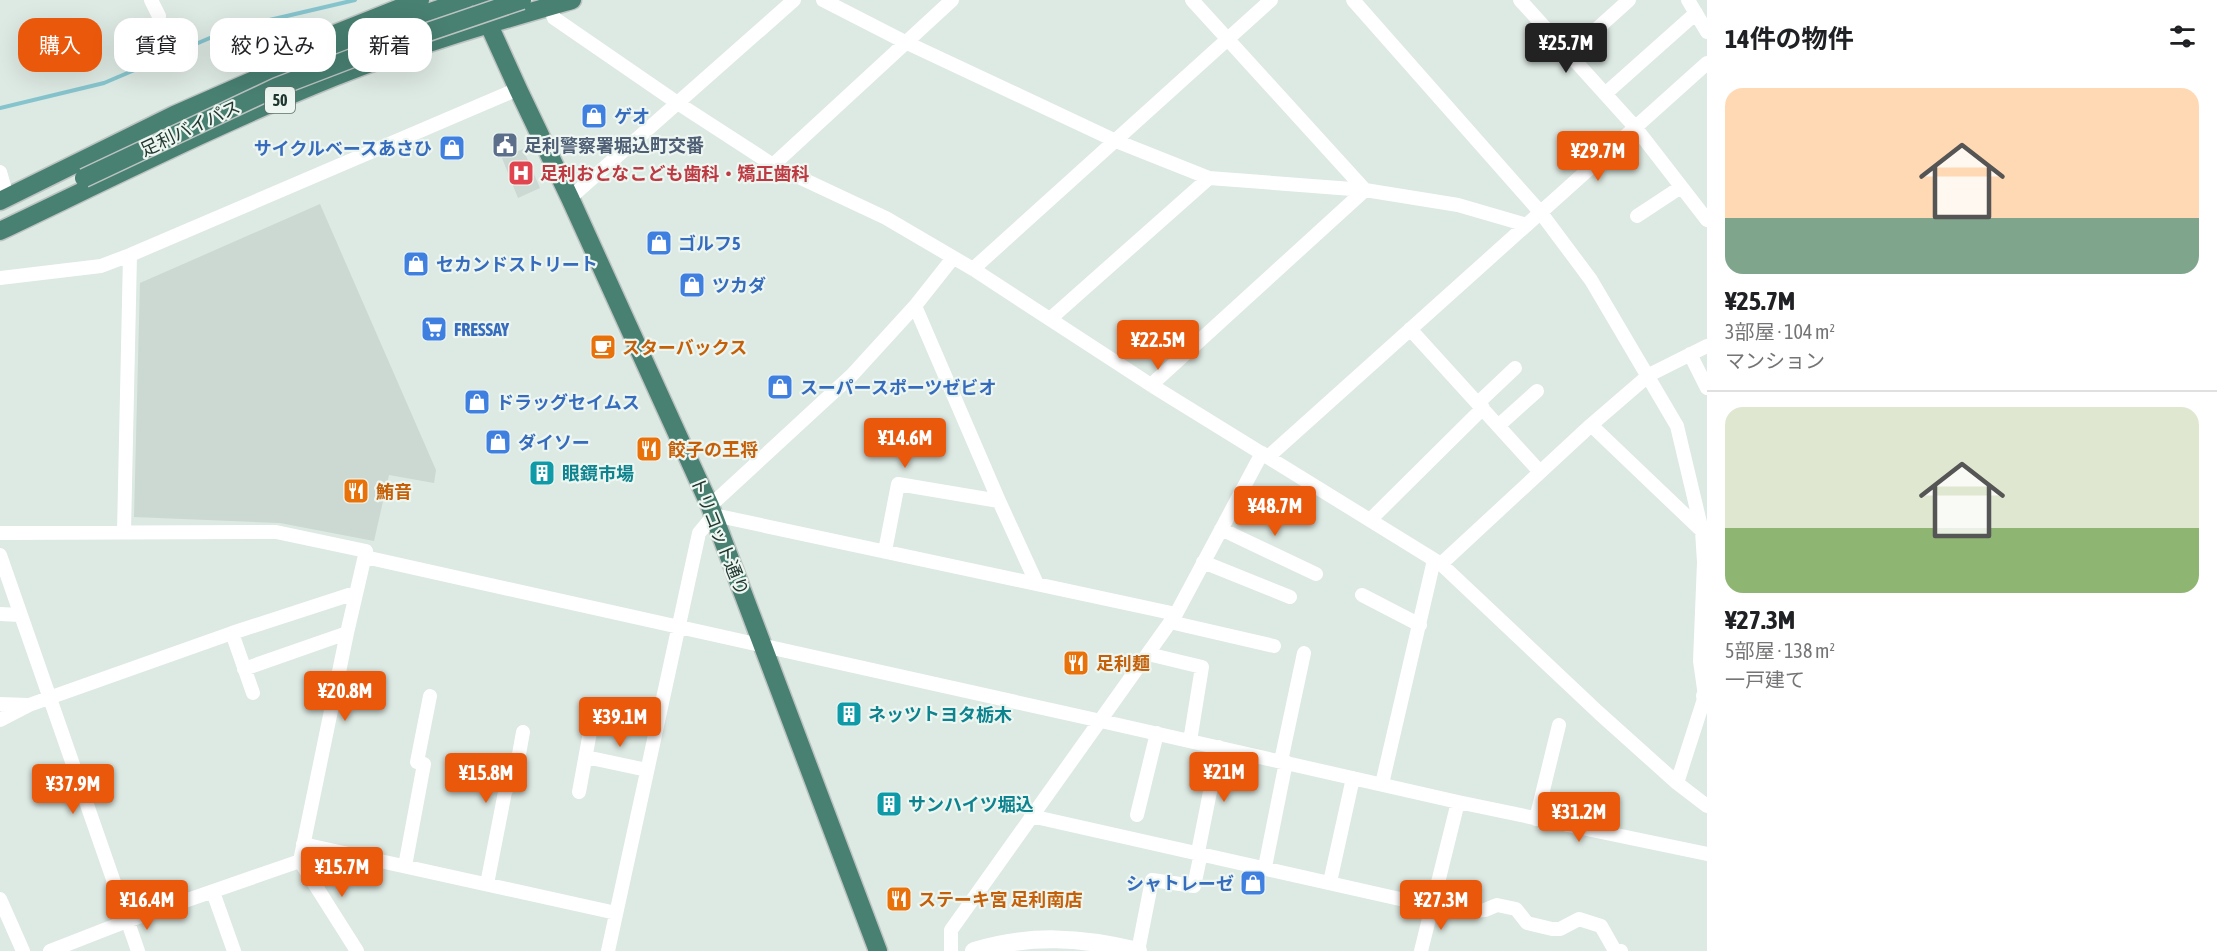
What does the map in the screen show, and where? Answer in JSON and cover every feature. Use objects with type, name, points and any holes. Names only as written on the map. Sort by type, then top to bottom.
[{"type":"highway","name":"50","points":[[1,187],[75,153],[205,87],[420,0]]},
{"type":"highway","name":"足利バイパス","points":[[0,220],[174,115],[356,38],[465,0]]},
{"type":"highway","name":"トリコット通り","points":[[480,0],[518,89],[712,510],[878,951]]},
{"type":"highway","name":"足利バイパス","points":[[1,187],[81,170],[277,87],[363,54],[522,0]]},
{"type":"highway","name":"50","points":[[0,231],[256,110],[336,76],[398,54],[572,0]]},
{"type":"street","points":[[151,0],[159,16]]},
{"type":"street","points":[[570,198],[794,0]]},
{"type":"street","points":[[822,0],[905,42],[1116,141],[1209,178],[1365,190],[1458,205],[1527,225]]},
{"type":"street","points":[[773,165],[952,0]]},
{"type":"street","points":[[1192,0],[1365,190]]},
{"type":"street","points":[[973,269],[1271,0]]},
{"type":"street","points":[[1353,0],[1541,213],[1591,280],[1677,426],[1702,531],[1704,562],[1700,661],[1706,696],[1677,783]]},
{"type":"street","points":[[1520,0],[1635,127],[1707,220]]},
{"type":"street","points":[[1569,54],[1629,0]]},
{"type":"street","points":[[1688,0],[1707,32]]},
{"type":"street","points":[[550,7],[554,18],[773,165],[886,218],[973,269],[1151,385],[1438,562],[1599,713],[1677,783],[1707,806]]},
{"type":"street","points":[[1605,94],[1696,13]]},
{"type":"street","points":[[951,951],[951,930],[1173,618],[1221,529],[1265,455],[1541,213],[1707,63]]},
{"type":"street","points":[[0,278],[101,266],[518,89]]},
{"type":"street","points":[[1050,318],[1209,178]]},
{"type":"street","points":[[1637,216],[1681,187]]},
{"type":"street","points":[[1151,385],[1365,190]]},
{"type":"street","points":[[124,531],[130,255]]},
{"type":"street","points":[[608,951],[699,533],[712,510],[852,375],[915,306],[953,258]]},
{"type":"street","points":[[915,306],[1037,584]]},
{"type":"street","points":[[1410,329],[1540,472]]},
{"type":"street","points":[[1383,784],[1420,625],[1438,562],[1648,375],[1707,346]]},
{"type":"street","points":[[1690,354],[1707,388]]},
{"type":"street","points":[[1370,520],[1515,368]]},
{"type":"street","points":[[1498,426],[1537,391]]},
{"type":"street","points":[[1591,425],[1702,531]]},
{"type":"street","points":[[885,551],[898,484],[999,501]]},
{"type":"street","points":[[712,510],[1037,584],[1274,646]]},
{"type":"street","points":[[1221,529],[1316,574]]},
{"type":"street","points":[[0,532],[276,532],[366,551],[355,593],[300,861],[357,951]]},
{"type":"street","points":[[0,555],[138,951]]},
{"type":"street","points":[[364,557],[1101,720],[1458,802],[1707,854]]},
{"type":"street","points":[[1203,562],[1290,597]]},
{"type":"street","points":[[0,720],[29,705],[232,633],[355,593]]},
{"type":"street","points":[[1362,596],[1420,625]]},
{"type":"street","points":[[0,614],[20,615]]},
{"type":"street","points":[[232,633],[252,693]]},
{"type":"street","points":[[244,669],[347,633]]},
{"type":"street","points":[[1265,867],[1304,653]]},
{"type":"street","points":[[1148,654],[1202,667],[1190,741]]},
{"type":"street","points":[[405,866],[424,764],[417,762],[430,696]]},
{"type":"street","points":[[0,704],[29,705]]},
{"type":"street","points":[[1536,819],[1559,724]]},
{"type":"street","points":[[486,884],[505,792],[516,771],[524,732]]},
{"type":"street","points":[[579,792],[590,732]]},
{"type":"street","points":[[1137,815],[1157,733]]},
{"type":"street","points":[[974,951],[1004,944],[1050,939],[1092,941],[1138,951],[1152,880],[1194,886],[1219,747]]},
{"type":"street","points":[[586,757],[647,770]]},
{"type":"street","points":[[1330,882],[1353,778]]},
{"type":"street","points":[[1422,951],[1458,802]]},
{"type":"street","points":[[1031,816],[1432,904],[1473,911],[1485,910],[1497,905],[1516,909],[1527,923],[1552,929],[1560,929],[1579,920],[1600,926],[1614,949],[1621,951]]},
{"type":"street","points":[[303,844],[616,913]]},
{"type":"street","points":[[51,951],[127,921],[300,861]]},
{"type":"street","points":[[213,892],[234,951]]},
{"type":"street","points":[[0,899],[23,951]]},
{"type":"shaded area","name":"足利おとなこども歯科・矯正歯科","points":[[523,149],[540,188],[518,198],[502,158]]},
{"type":"shaded area","points":[[320,204],[436,470],[434,483],[389,475],[374,541],[280,523],[134,517],[140,283]]},
{"type":"waterway","points":[[0,108],[104,83],[231,29],[355,0]]},
{"type":"place","name":"ゲオ","points":[[594,116]]},
{"type":"place","name":"足利警察署堀込町交番","points":[[505,145]]},
{"type":"place","name":"サイクルベースあさひ","points":[[452,148]]},
{"type":"place","name":"足利おとなこども歯科・矯正歯科","points":[[521,173]]},
{"type":"place","name":"ゴルフ5","points":[[659,243]]},
{"type":"place","name":"セカンドストリート","points":[[416,264]]},
{"type":"place","name":"ツカダ","points":[[692,285]]},
{"type":"place","name":"FRESSAY","points":[[434,329]]},
{"type":"place","name":"スターバックス","points":[[603,347]]},
{"type":"place","name":"スーパースポーツゼビオ","points":[[780,387]]},
{"type":"place","name":"ドラッグセイムス","points":[[477,402]]},
{"type":"place","name":"ダイソー","points":[[498,442]]},
{"type":"place","name":"餃子の王将","points":[[649,449]]},
{"type":"place","name":"眼鏡市場","points":[[542,473]]},
{"type":"place","name":"鮪音","points":[[356,491]]},
{"type":"place","name":"足利麺","points":[[1076,663]]},
{"type":"place","name":"ネッツトヨタ栃木","points":[[849,714]]},
{"type":"place","name":"サンハイツ堀込","points":[[889,804]]},
{"type":"place","name":"シャトレーゼ","points":[[1253,883]]},
{"type":"place","name":"ステーキ宮 足利南店","points":[[899,899]]}]
